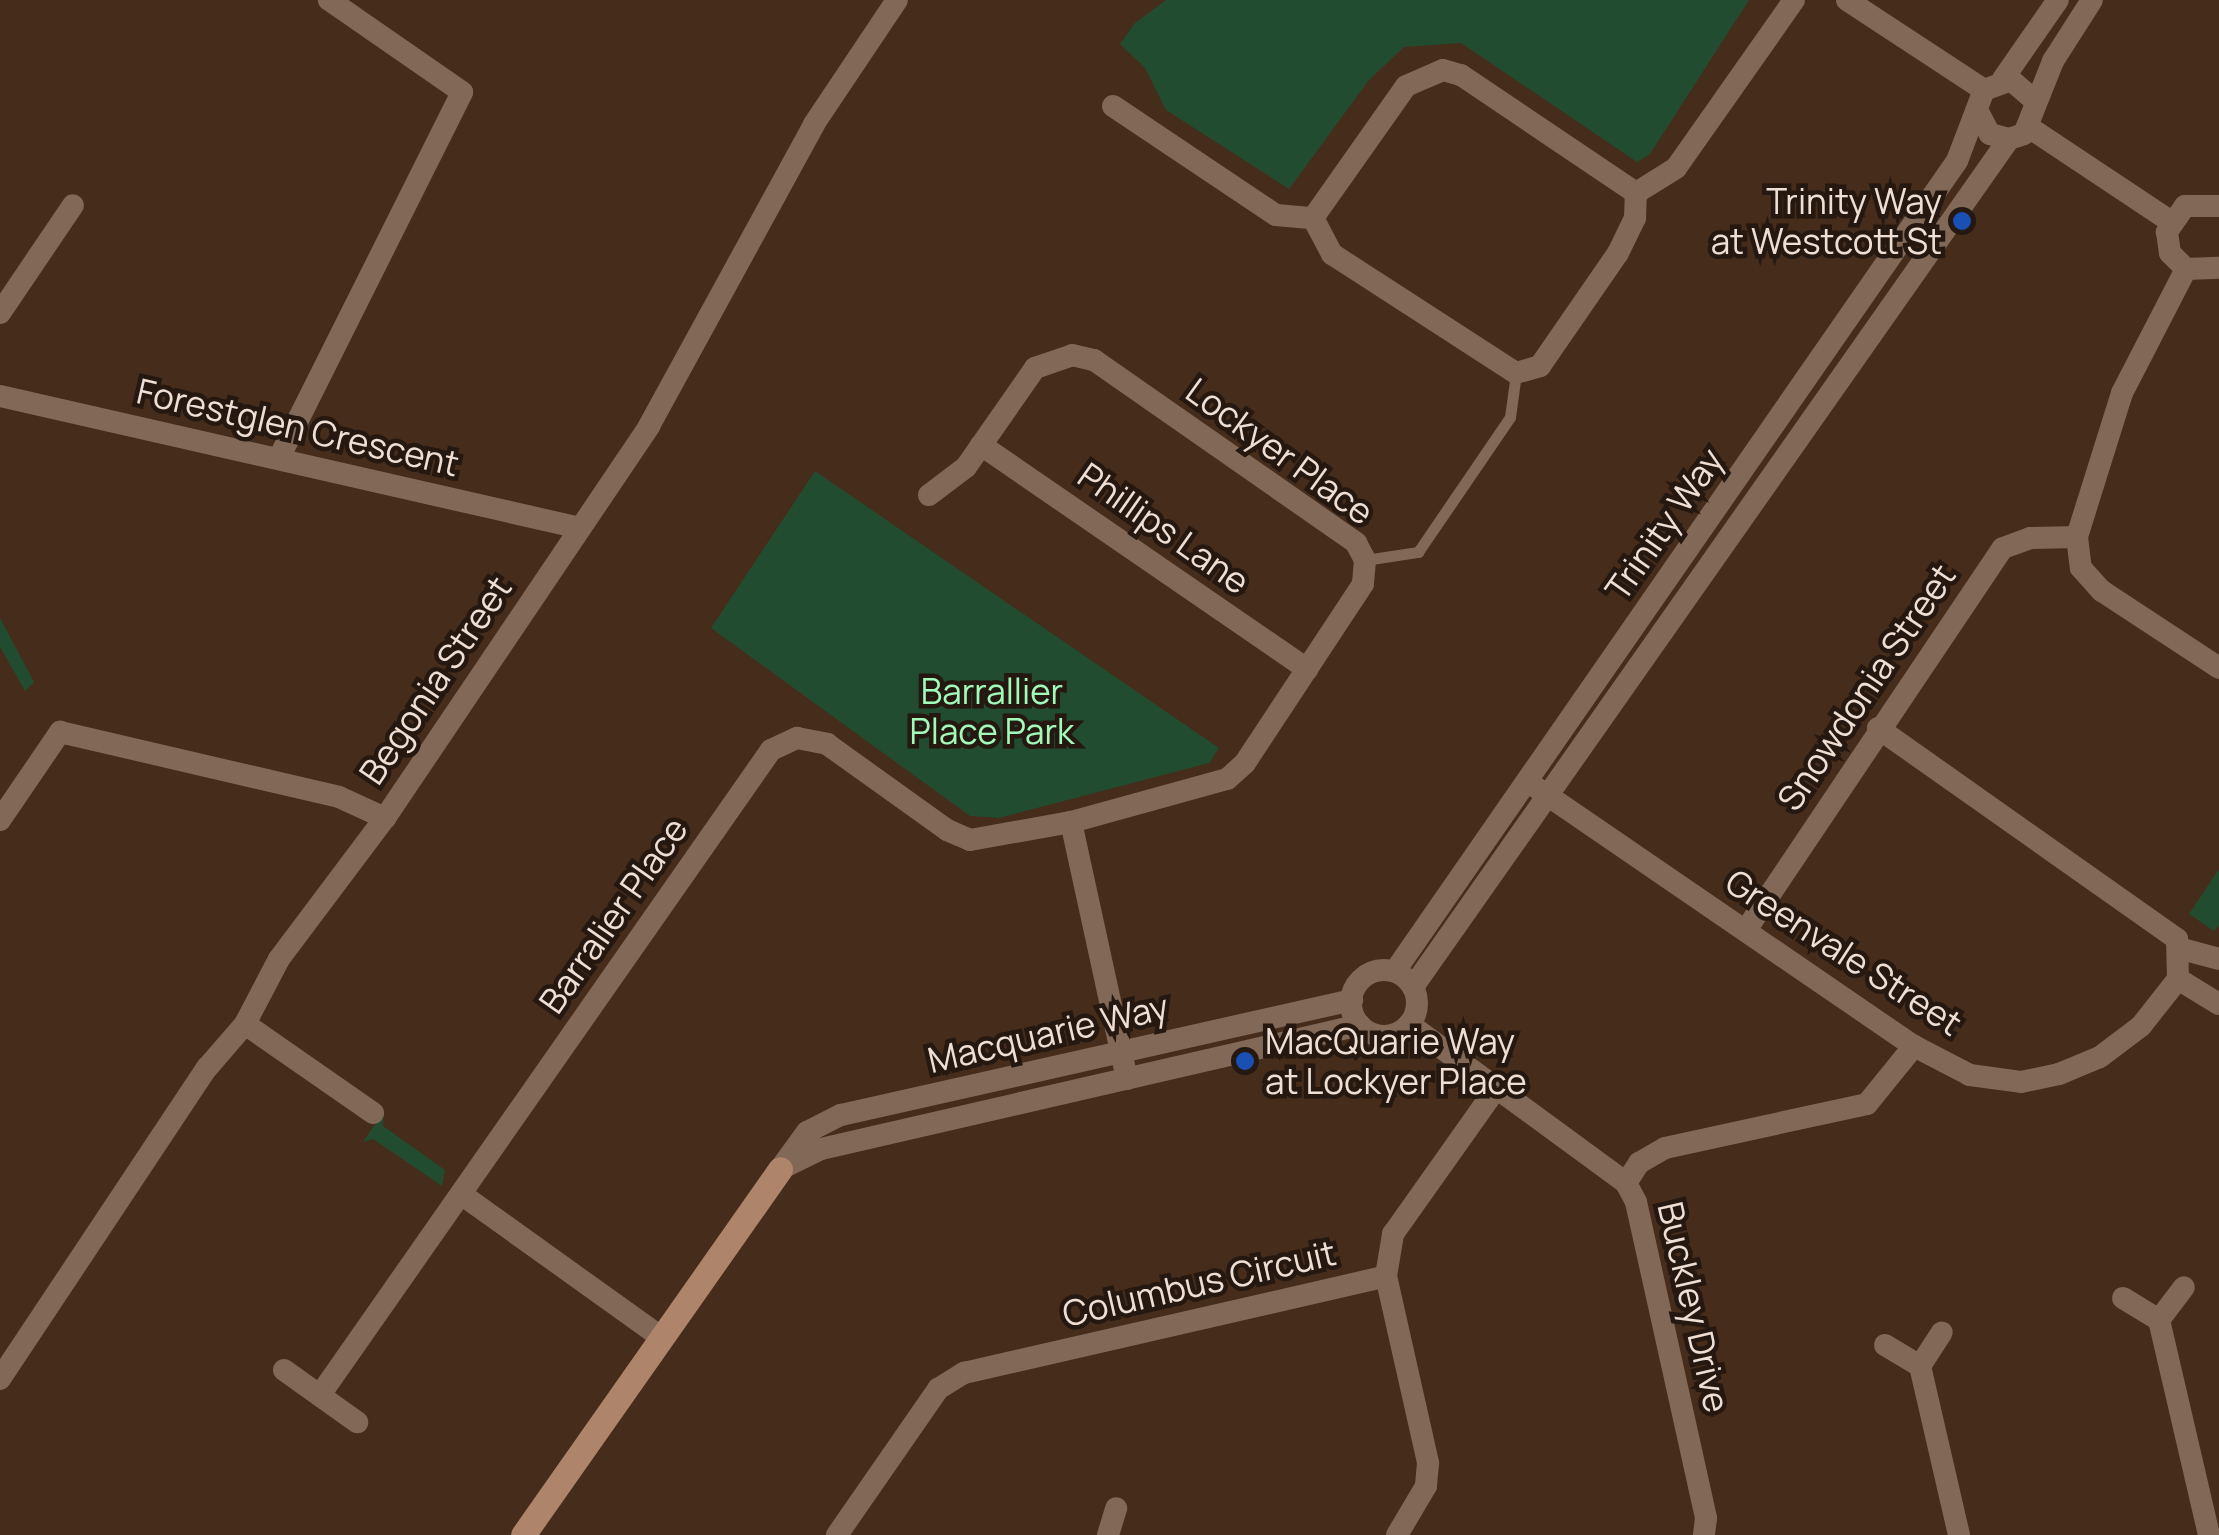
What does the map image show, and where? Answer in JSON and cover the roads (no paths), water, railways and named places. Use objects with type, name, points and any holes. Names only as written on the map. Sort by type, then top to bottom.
[{"type":"street","points":[[278,458],[462,92],[329,0]]},
{"type":"street","name":"Begonia Street","points":[[0,1380],[207,1068],[245,1024],[279,959],[384,818],[649,426],[814,124],[897,0]]},
{"type":"street","points":[[1636,193],[1676,168],[1794,0]]},
{"type":"street","points":[[1847,0],[1988,93]]},
{"type":"street","name":"Trinity Way","points":[[1352,1000],[1366,975],[1395,971],[1958,161],[1988,93],[2058,0]]},
{"type":"street","name":"Trinity Way","points":[[1409,1024],[1417,1006],[1413,987],[2019,134],[2092,0]]},
{"type":"street","points":[[1313,218],[1406,86],[1443,70],[1461,75],[1636,193]]},
{"type":"street","points":[[1988,93],[2019,82],[2035,101]]},
{"type":"street","points":[[1988,93],[1983,128],[2019,134],[2170,221]]},
{"type":"street","points":[[1112,106],[1276,216],[1313,218]]},
{"type":"street","points":[[1313,218],[1332,254],[1516,373],[1540,366],[1618,253],[1636,218],[1636,193]]},
{"type":"street","points":[[2170,221],[2195,202],[2219,206]]},
{"type":"street","points":[[0,313],[73,204]]},
{"type":"street","points":[[2170,221],[2170,253],[2186,269],[2219,268]]},
{"type":"street","points":[[2186,269],[2122,393],[2077,537],[2081,568],[2102,591],[2219,668]]},
{"type":"street","name":"Lockyer Place","points":[[929,495],[966,467],[1035,368],[1072,355],[1094,360],[1356,543],[1364,560],[1363,584],[1227,779],[1070,822]]},
{"type":"street","name":"Forestglen Crescent","points":[[0,396],[580,528]]},
{"type":"street","name":"Phillips Lane","points":[[981,445],[1307,669]]},
{"type":"street","name":"Snowdonia Street","points":[[1746,930],[1878,728],[2003,548],[2030,538],[2077,537]]},
{"type":"street","points":[[1878,728],[2164,924],[2182,949],[2219,959]]},
{"type":"street","points":[[0,820],[60,732],[340,797],[384,818]]},
{"type":"street","name":"Barralier Place","points":[[320,1395],[772,750],[798,738],[826,744],[970,840],[1070,822]]},
{"type":"street","name":"Greenvale Street","points":[[1528,782],[1914,1046],[1970,1075],[2021,1082],[2059,1074],[2100,1056],[2140,1026],[2178,979]]},
{"type":"street","points":[[1070,822],[1127,1079]]},
{"type":"street","points":[[2182,949],[2178,979],[2219,1004]]},
{"type":"street","points":[[1395,971],[1413,987]]},
{"type":"street","points":[[1352,1000],[1360,1025],[1385,1035],[1409,1024]]},
{"type":"street","name":"Macquarie Way","points":[[523,1535],[807,1132],[841,1115],[1352,1000]]},
{"type":"street","points":[[245,1024],[374,1113]]},
{"type":"street","name":"Buckley Drive","points":[[1409,1024],[1626,1183],[1636,1202],[1706,1518],[1704,1535]]},
{"type":"street","name":"Macquarie Way","points":[[780,1169],[821,1149],[1360,1025]]},
{"type":"street","points":[[1626,1183],[1639,1163],[1665,1148],[1867,1104],[1914,1046]]},
{"type":"street","points":[[1386,1276],[1393,1234],[1495,1090]]},
{"type":"street","points":[[461,1194],[662,1338]]},
{"type":"street","name":"Columbus Circuit","points":[[837,1535],[938,1390],[964,1373],[1386,1276],[1428,1462],[1426,1486],[1397,1535]]},
{"type":"street","points":[[2158,1320],[2184,1286]]},
{"type":"street","points":[[2123,1298],[2158,1320],[2209,1535]]},
{"type":"street","points":[[1942,1332],[1920,1366],[1959,1535]]},
{"type":"street","points":[[1885,1346],[1920,1366]]},
{"type":"street","points":[[284,1370],[357,1422]]},
{"type":"street","points":[[1108,1535],[1116,1508]]},
{"type":"lane","points":[[1364,560],[1418,552],[1510,417],[1516,373]]},
{"type":"place","name":"Trinity Way at Westcott St","points":[[1962,221]]},
{"type":"place","name":"MacQuarie Way at Lockyer Place","points":[[1245,1061]]},
{"type":"park label","name":"Barrallier Place Park","points":[[992,711]]}]
